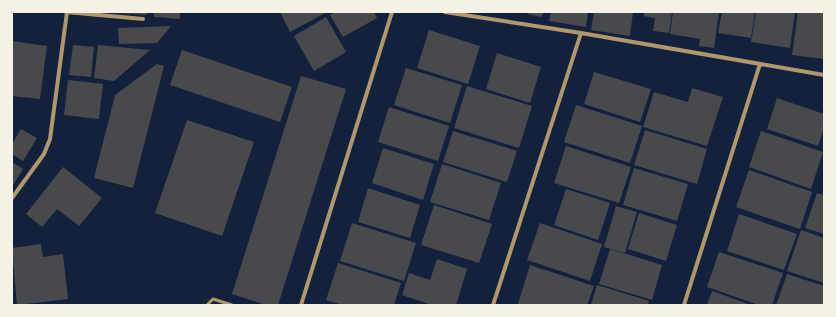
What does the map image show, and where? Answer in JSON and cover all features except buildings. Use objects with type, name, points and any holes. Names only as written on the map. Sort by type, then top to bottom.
[{"type":"street","points":[[12,198],[44,154],[50,139],[66,12],[143,19]]},
{"type":"street","points":[[301,305],[392,12]]},
{"type":"street","points":[[445,12],[581,33],[824,75]]},
{"type":"street","points":[[493,305],[581,33]]},
{"type":"street","points":[[684,305],[760,64]]},
{"type":"lane","points":[[207,305],[213,299],[232,305]]}]
